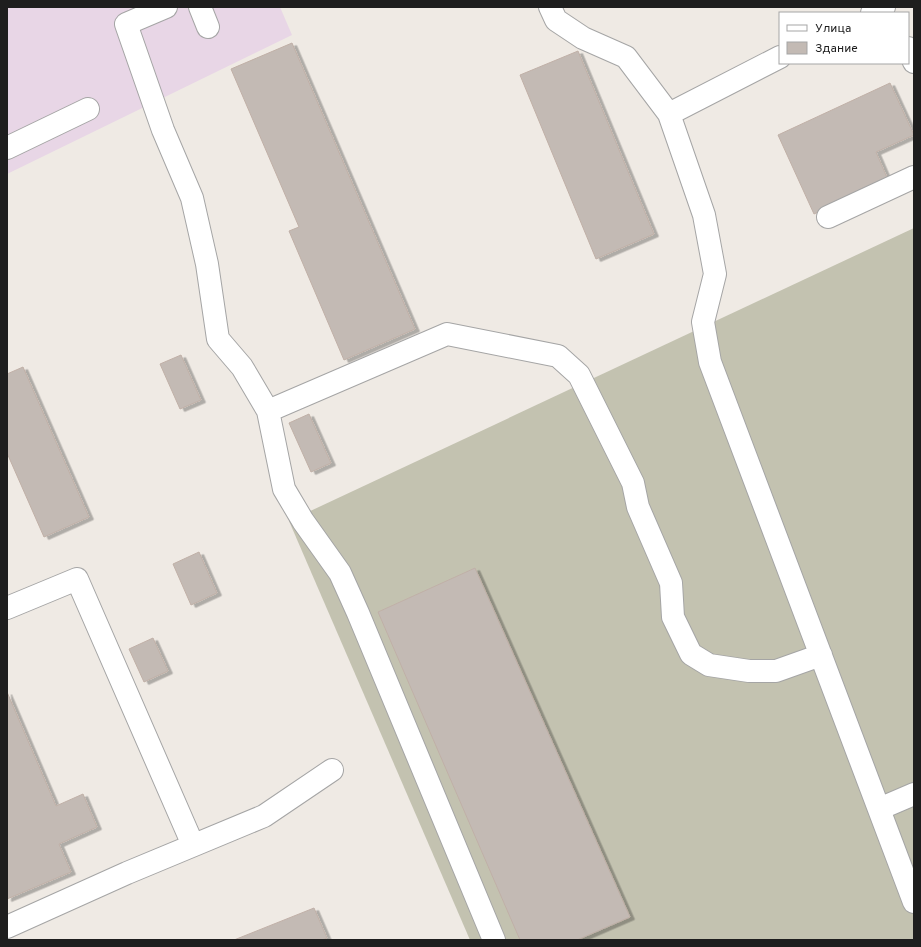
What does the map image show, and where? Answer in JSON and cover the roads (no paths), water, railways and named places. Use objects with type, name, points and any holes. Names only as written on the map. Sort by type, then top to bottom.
[{"type":"lane","points":[[166,7],[126,24],[163,130],[192,198],[207,264],[218,339],[242,367],[268,411],[284,489],[303,521],[340,573],[494,940]]},
{"type":"lane","points":[[200,7],[208,27]]},
{"type":"lane","points":[[550,7],[556,20],[583,38],[626,57],[670,114],[704,215],[715,274],[703,322],[710,362],[914,902]]},
{"type":"lane","points":[[874,12],[884,7]]},
{"type":"lane","points":[[909,50],[914,62]]},
{"type":"lane","points":[[670,114],[779,59]]},
{"type":"lane","points":[[7,148],[88,109]]},
{"type":"lane","points":[[828,217],[914,177]]},
{"type":"lane","points":[[268,411],[447,334],[558,356],[579,375],[633,483],[638,507],[671,583],[673,617],[691,654],[709,665],[749,671],[776,670],[821,655]]},
{"type":"lane","points":[[7,608],[77,579],[193,845]]},
{"type":"lane","points":[[7,927],[127,873],[264,816],[332,770]]},
{"type":"lane","points":[[879,809],[914,794]]}]
